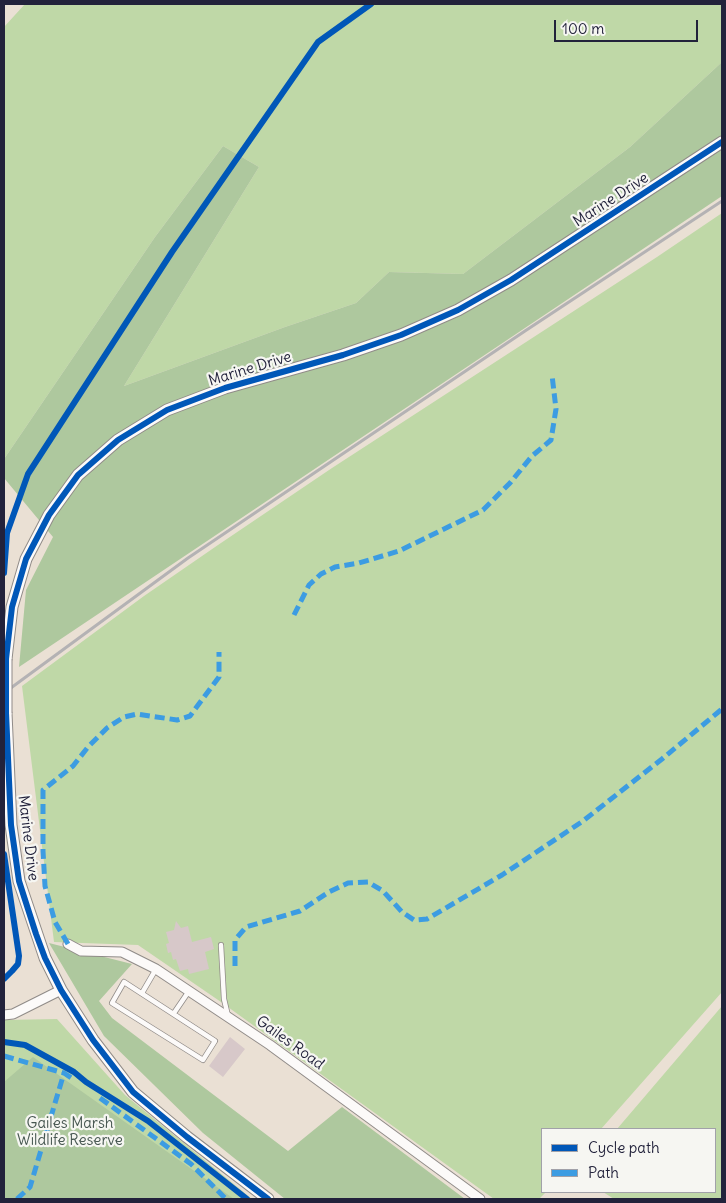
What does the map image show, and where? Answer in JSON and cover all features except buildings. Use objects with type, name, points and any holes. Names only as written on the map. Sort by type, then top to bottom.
[{"type":"street","name":"Marine Drive","points":[[268,1199],[187,1137],[133,1092],[93,1040],[61,990],[45,958],[19,881],[11,826],[6,713],[6,659],[12,607],[26,558],[48,515],[78,476],[118,440],[167,410],[225,388],[351,352],[401,335],[458,310],[511,280],[722,142]]},
{"type":"street","name":"Gailes Road","points":[[68,944],[81,950],[122,952],[156,969],[228,1016],[480,1199]]},
{"type":"street","points":[[4,1015],[13,1014],[61,990]]},
{"type":"lane","points":[[221,945],[224,999],[228,1016]]},
{"type":"lane","points":[[142,993],[156,969]]},
{"type":"lane","points":[[124,982],[174,1013],[216,1041],[203,1060],[112,1003],[124,982]]},
{"type":"lane","points":[[174,1013],[189,990]]},
{"type":"green space","points":[[25,4],[722,4],[722,62],[630,147],[463,274],[389,272],[356,303],[124,386],[259,167],[223,146],[155,237],[4,459],[4,27]]},
{"type":"green space","points":[[722,62],[722,196],[19,667],[26,590],[53,537],[4,478],[4,459],[155,237],[223,146],[259,167],[124,386],[356,303],[389,272],[463,274],[630,147]]},
{"type":"green space","points":[[722,213],[722,992],[602,1128],[541,1128],[541,1193],[545,1193],[539,1199],[494,1199],[221,1002],[138,945],[54,942],[22,686],[144,596],[218,545],[332,468]]},
{"type":"green space","points":[[49,943],[132,964],[99,1001],[112,1018],[288,1151],[342,1107],[465,1199],[285,1199],[203,1133],[104,1036]]},
{"type":"green space","points":[[722,1006],[722,1199],[614,1199],[605,1193],[716,1193],[716,1128],[618,1128]]},
{"type":"green space","name":"Gailes Marsh Wildlife Reserve","points":[[57,1019],[125,1095],[252,1199],[4,1199],[4,1020]]},
{"type":"green space","name":"Gailes Marsh Wildlife Reserve","points":[[33,1057],[234,1199],[4,1199],[4,1082]]},
{"type":"railway","points":[[4,693],[188,558],[722,201]]},
{"type":"marked path","points":[[294,615],[309,585],[321,574],[335,567],[359,563],[399,551],[483,510],[510,483],[532,456],[551,440],[556,409],[552,375]]},
{"type":"marked path","points":[[68,944],[55,922],[45,886],[43,790],[73,766],[107,728],[124,717],[137,714],[177,720],[190,716],[219,677],[219,652]]},
{"type":"marked path","points":[[235,966],[235,940],[246,927],[300,911],[329,892],[348,883],[368,882],[383,891],[402,912],[414,920],[427,919],[502,875],[583,821],[722,709]]},
{"type":"marked path","points":[[4,1056],[64,1073]]},
{"type":"marked path","points":[[17,1199],[30,1187],[64,1073],[73,1079]]},
{"type":"marked path","points":[[100,1098],[191,1164],[226,1199]]},
{"type":"cycle path","points":[[4,573],[7,533],[28,474],[172,252],[318,42],[371,4]]},
{"type":"cycle path","points":[[268,1199],[187,1137],[133,1092],[93,1040],[61,990],[45,958],[19,881],[11,825],[6,713],[6,659],[12,607],[26,559],[49,515],[78,475],[118,440],[167,410],[225,388],[343,355],[401,335],[458,310],[511,280],[722,142]]},
{"type":"cycle path","points":[[4,854],[19,956],[18,964],[4,979]]},
{"type":"cycle path","points":[[4,1042],[25,1045],[74,1072],[86,1082],[148,1121],[247,1199]]}]
